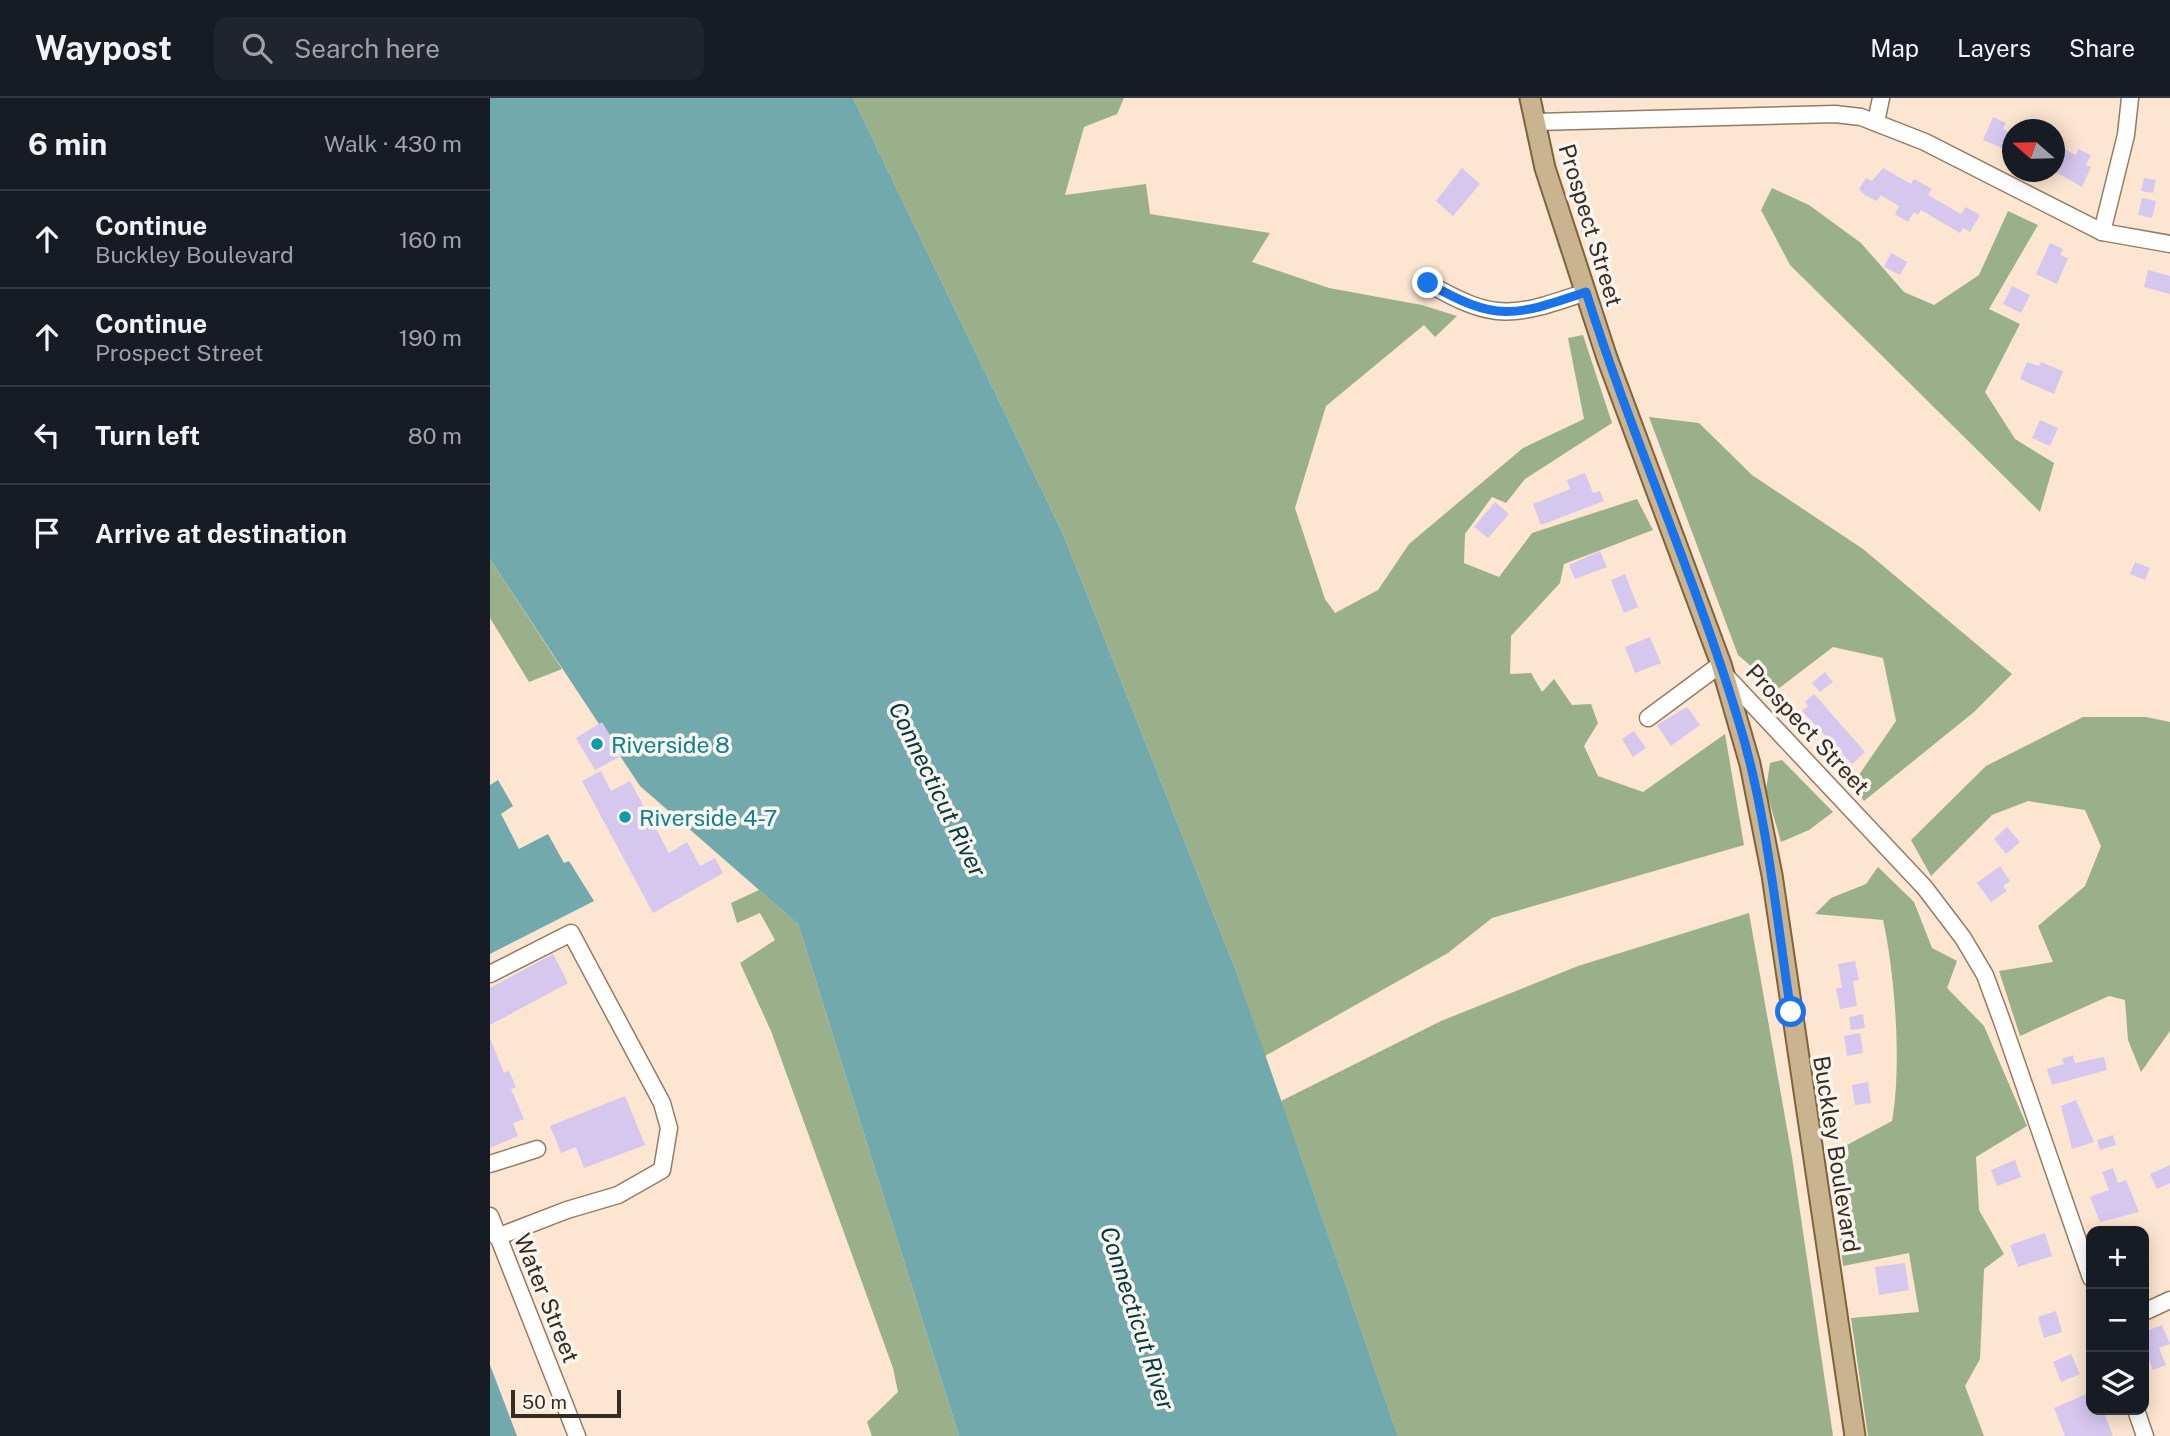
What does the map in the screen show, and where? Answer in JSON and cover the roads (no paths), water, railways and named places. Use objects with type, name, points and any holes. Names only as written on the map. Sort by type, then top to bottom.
[{"type":"main road","name":"Prospect Street","points":[[1530,98],[1545,168],[1611,369],[1723,670]]},
{"type":"main road","name":"Buckley Boulevard","points":[[1723,670],[1752,774],[1772,875],[1855,1436]]},
{"type":"street","points":[[1876,122],[1881,98]]},
{"type":"street","points":[[2102,232],[2126,135],[2130,98]]},
{"type":"street","points":[[1536,122],[1835,114],[1876,122],[1925,142],[2102,232],[2170,244]]},
{"type":"street","points":[[1428,283],[1455,299],[1506,314],[1530,310],[1586,292]]},
{"type":"street","points":[[1648,718],[1723,670]]},
{"type":"street","name":"Prospect Street","points":[[1723,670],[1925,888],[1963,938],[1985,975],[2086,1264]]},
{"type":"street","points":[[490,974],[571,933],[662,1102],[669,1128],[663,1170],[618,1195],[567,1210],[497,1237]]},
{"type":"street","points":[[490,1164],[537,1149]]},
{"type":"street","name":"Water Street","points":[[490,1216],[577,1436]]},
{"type":"street","points":[[2149,1310],[2170,1300]]},
{"type":"street","points":[[2138,1415],[2145,1436]]},
{"type":"water","name":"Connecticut River","points":[[490,98],[853,98],[1063,534],[1236,971],[1398,1436],[959,1436],[798,924],[640,786],[490,559]]},
{"type":"water","points":[[498,780],[513,806],[501,814],[519,849],[548,834],[564,863],[569,861],[594,901],[490,954],[490,785]]},
{"type":"water","points":[[490,1365],[517,1436],[490,1436]]},
{"type":"place","name":"Riverside 8","points":[[597,744]]},
{"type":"place","name":"Riverside 4-7","points":[[625,817]]}]
